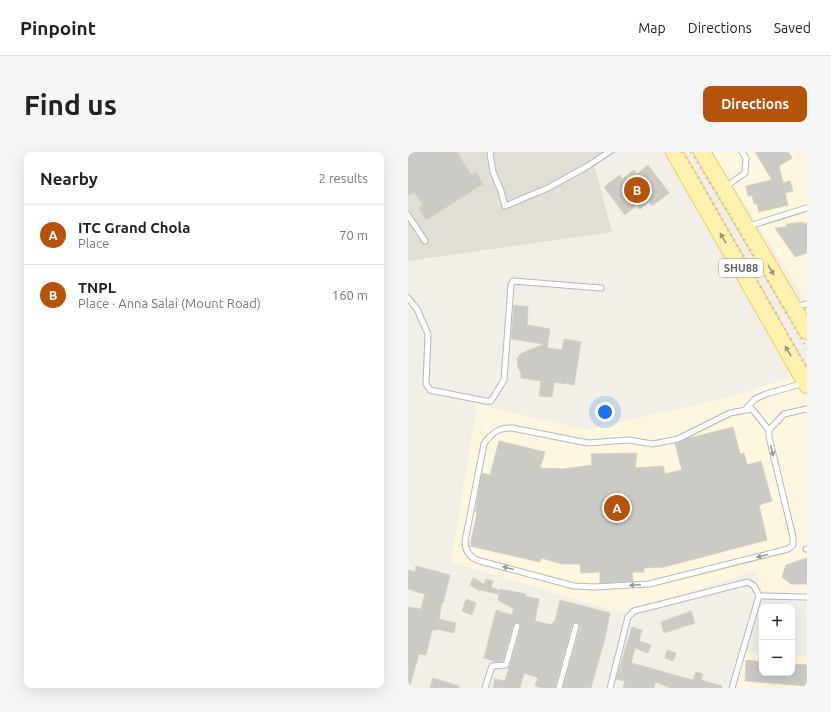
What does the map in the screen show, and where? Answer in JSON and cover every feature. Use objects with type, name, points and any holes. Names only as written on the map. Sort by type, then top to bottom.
[{"type":"main road","name":"SHU88","points":[[674,152],[806,384]]},
{"type":"main road","name":"SHU88","points":[[702,152],[746,227],[800,306],[807,331]]},
{"type":"lane","points":[[491,152],[493,172],[501,190],[505,206],[548,188],[586,167],[609,152]]},
{"type":"lane","points":[[723,188],[745,173],[746,158],[742,152]]},
{"type":"lane","points":[[746,227],[807,208]]},
{"type":"lane","points":[[408,215],[425,241]]},
{"type":"lane","points":[[408,298],[417,309],[428,334],[426,384],[430,390],[491,401],[504,380],[511,285],[514,282],[601,288]]},
{"type":"lane","points":[[746,409],[755,399],[766,394],[806,384]]},
{"type":"lane","points":[[752,409],[769,430],[769,437],[793,537],[792,545],[788,549],[649,584],[594,588],[574,586],[480,561],[474,559],[466,550],[465,541],[484,444],[492,434],[501,428],[512,428],[588,443],[628,440],[654,444],[678,439],[730,413],[752,409]]},
{"type":"lane","points":[[769,430],[784,414],[807,409]]},
{"type":"lane","points":[[610,688],[628,617],[634,611],[748,582],[754,586],[759,596],[732,688]]},
{"type":"lane","points":[[759,596],[807,596]]},
{"type":"lane","points":[[485,688],[492,666],[506,665],[517,626]]},
{"type":"lane","points":[[559,688],[576,626]]},
{"type":"shaded area","points":[[408,152],[618,152],[594,164],[612,232],[408,261]]},
{"type":"shaded area","points":[[712,152],[807,152],[807,304],[793,280]]},
{"type":"shaded area","points":[[794,376],[807,398],[807,594],[762,591],[755,570],[625,614],[451,562],[477,404],[585,430],[735,396]]},
{"type":"shaded area","points":[[741,651],[759,653],[759,676],[795,676],[795,656],[807,657],[807,688],[730,688]]},
{"type":"building","points":[[408,152],[457,152],[471,175],[476,172],[483,184],[426,220],[419,208],[423,205],[414,192],[408,196]]},
{"type":"building","points":[[755,152],[788,152],[792,158],[779,166],[783,183],[790,181],[793,191],[785,193],[788,205],[759,212],[757,204],[754,204],[752,195],[748,196],[746,186],[772,180]]},
{"type":"building","points":[[648,165],[669,193],[652,206],[649,202],[640,209],[637,205],[625,215],[604,187],[620,175],[622,179],[634,170],[637,174]]},
{"type":"building","points":[[803,222],[803,224],[807,223],[807,253],[795,257],[775,228],[787,227],[786,224]]},
{"type":"building","points":[[514,305],[528,307],[527,325],[550,329],[547,348],[562,350],[564,339],[581,342],[574,385],[554,382],[552,397],[539,396],[541,381],[521,378],[517,359],[520,354],[544,344],[511,339]]},
{"type":"building","points":[[733,427],[740,454],[744,453],[747,465],[761,461],[772,501],[759,505],[767,540],[664,567],[644,568],[644,572],[632,572],[633,581],[600,583],[600,572],[581,573],[580,564],[562,564],[541,558],[540,562],[470,546],[477,513],[475,512],[482,473],[490,475],[499,441],[545,452],[540,468],[563,469],[592,465],[591,454],[637,453],[635,468],[663,466],[665,474],[682,470],[675,444],[689,438]]},
{"type":"building","points":[[807,558],[807,584],[791,584],[782,577],[786,565]]},
{"type":"building","points":[[416,566],[450,575],[443,603],[442,602],[439,619],[456,623],[454,633],[437,629],[432,630],[426,655],[419,654],[410,685],[408,685],[408,607],[421,609],[425,594],[408,589],[408,570],[415,572]]},
{"type":"building","points":[[473,578],[484,584],[486,579],[493,581],[491,587],[500,591],[498,594],[480,591],[470,585]]},
{"type":"building","points":[[500,589],[526,594],[525,596],[539,599],[535,621],[552,625],[555,621],[560,600],[610,613],[605,638],[591,688],[563,688],[580,627],[579,624],[575,622],[572,625],[555,688],[535,686],[538,678],[524,673],[520,688],[493,688],[495,679],[505,681],[521,627],[518,622],[513,625],[503,661],[497,662],[484,658],[496,610],[512,615],[514,609],[498,600]]},
{"type":"building","points":[[466,599],[476,603],[472,615],[462,611]]},
{"type":"building","points":[[691,611],[695,623],[664,633],[661,622]]},
{"type":"building","points":[[632,627],[642,630],[639,641],[651,645],[648,653],[635,648],[631,663],[693,680],[696,672],[703,674],[701,680],[722,686],[721,688],[671,688],[655,682],[654,688],[623,688],[625,681],[616,679]]},
{"type":"building","points":[[667,650],[676,653],[673,661],[665,658]]},
{"type":"building","points":[[746,660],[759,662],[759,676],[795,676],[795,664],[807,665],[807,686],[745,681]]},
{"type":"building","points":[[433,678],[459,686],[459,688],[430,688]]},
{"type":"railway","points":[[682,152],[698,177],[807,368]]},
{"type":"railway","points":[[691,152],[734,222],[807,349]]},
{"type":"place","name":"TNPL","points":[[637,190]]},
{"type":"place","name":"ITC Grand Chola","points":[[617,508]]}]
